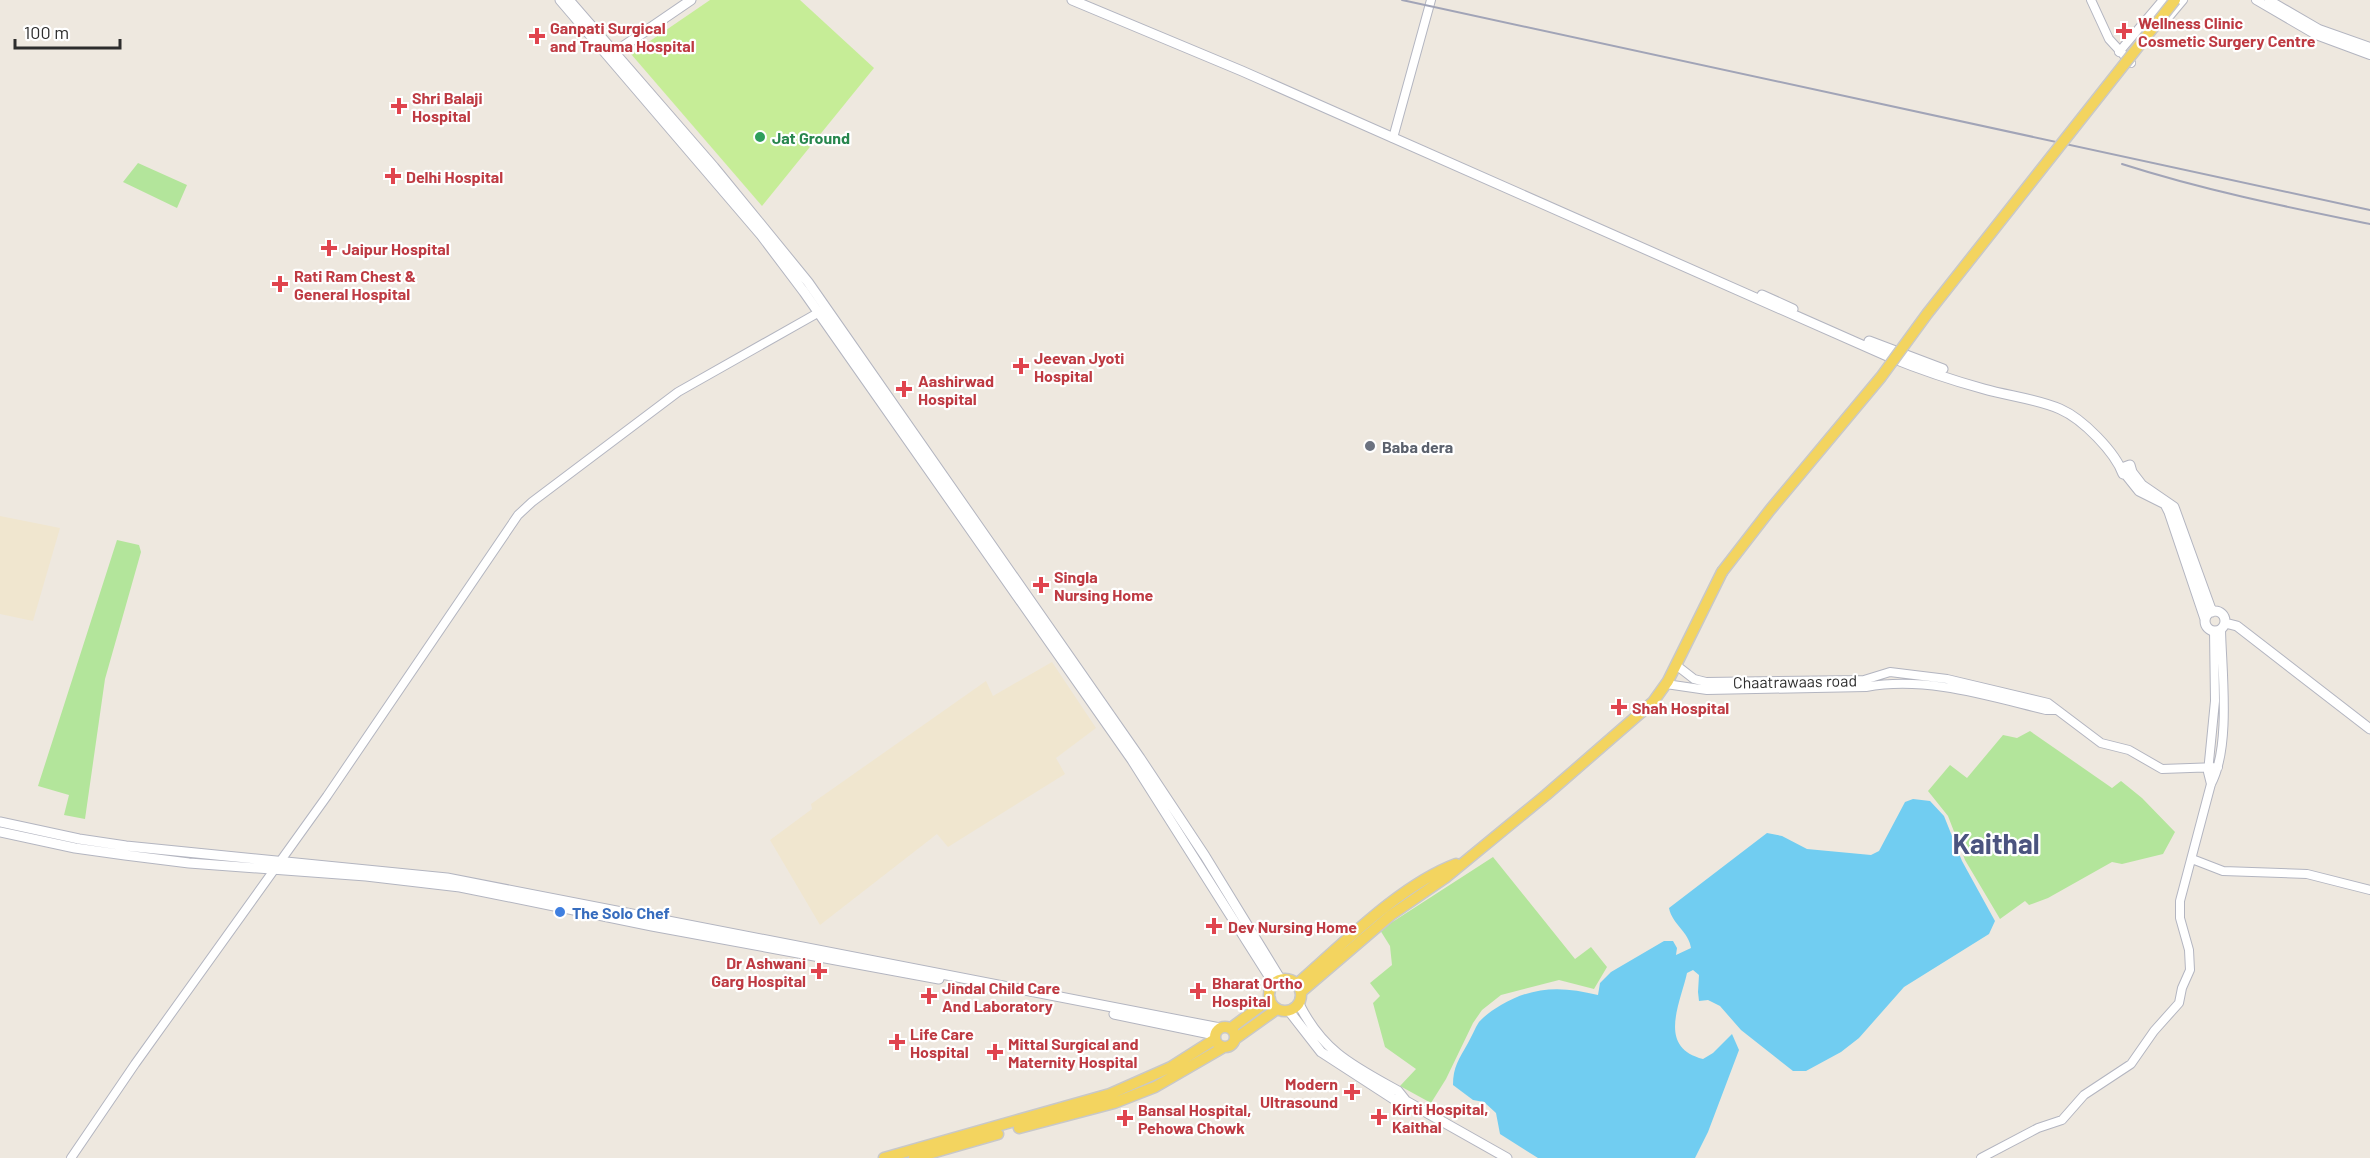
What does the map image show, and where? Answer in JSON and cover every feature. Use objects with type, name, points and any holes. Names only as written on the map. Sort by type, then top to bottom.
[{"type":"main road","points":[[560,0],[612,54]]},
{"type":"main road","points":[[569,0],[823,310],[998,561],[1278,982]]},
{"type":"main road","points":[[612,54],[691,0]]},
{"type":"main road","points":[[1071,0],[1394,136]]},
{"type":"main road","points":[[1086,0],[1260,72],[1394,136],[1906,364],[1982,388],[2059,408],[2088,429],[2127,470],[2139,491],[2165,504],[2209,615],[2207,627],[2237,626],[2370,729]]},
{"type":"main road","points":[[1299,988],[1372,926],[1385,908],[1439,870],[1463,861],[1646,709],[1666,684],[1722,572],[1770,510],[1881,377],[1927,314],[2175,0]]},
{"type":"main road","points":[[2209,615],[2221,613],[2220,628]]},
{"type":"main road","points":[[0,822],[126,846],[447,878],[1224,1036]]},
{"type":"main road","points":[[0,832],[104,852],[189,863],[366,876],[460,887],[1224,1036]]},
{"type":"main road","points":[[1277,1009],[1270,999],[1270,989],[1278,982],[1292,981],[1299,988],[1299,1004],[1309,1024],[1326,1046],[1398,1091],[1406,1101],[1507,1158]]},
{"type":"main road","points":[[914,1158],[1113,1102],[1155,1087],[1270,999]]},
{"type":"main road","points":[[1289,1011],[1299,1004]]},
{"type":"main road","points":[[884,1158],[1110,1095],[1171,1067],[1277,1009],[1289,1011],[1321,1052],[1395,1100],[1406,1101]]},
{"type":"street","points":[[1394,136],[1431,0]]},
{"type":"street","points":[[2091,0],[2109,39],[2131,64],[2183,0]]},
{"type":"street","points":[[2119,52],[2163,0]]},
{"type":"street","points":[[2256,0],[2316,35],[2370,55]]},
{"type":"street","points":[[2270,0],[2319,28],[2370,47]]},
{"type":"street","points":[[71,1158],[327,796],[518,515],[678,392],[823,310]]},
{"type":"street","points":[[1981,1158],[2038,1128],[2062,1120],[2084,1095],[2131,1064],[2154,1031],[2179,1003],[2182,988],[2190,970],[2188,950],[2180,918],[2180,901],[2223,732],[2220,628]]},
{"type":"street","name":"Chaatrawaas road","points":[[1676,665],[1694,678],[1706,682],[1864,680],[1890,672],[1947,680],[2048,703],[2055,710]]},
{"type":"street","points":[[1666,684],[1707,690],[1866,687],[1889,683],[1955,689],[2046,710],[2055,710],[2101,743],[2129,750],[2162,769],[2213,767]]},
{"type":"street","points":[[2192,859],[2223,871],[2307,874],[2370,890]]},
{"type":"shaded area","points":[[0,516],[60,528],[33,621],[0,614]]},
{"type":"shaded area","points":[[1052,662],[1096,728],[1056,758],[1065,774],[948,847],[937,834],[820,925],[770,840],[812,809],[811,804],[986,681],[993,696]]},
{"type":"green space","name":"Jat Ground","points":[[710,0],[800,0],[874,68],[762,206],[631,54]]},
{"type":"green space","points":[[138,163],[187,185],[177,208],[123,182]]},
{"type":"green space","points":[[117,540],[139,545],[141,552],[105,679],[85,819],[64,815],[69,795],[38,786]]},
{"type":"green space","points":[[2030,731],[2112,788],[2121,781],[2142,798],[2175,832],[2163,854],[2122,864],[2112,862],[2048,898],[2029,905],[2025,901],[2000,919],[1965,860],[1948,816],[1928,791],[1950,765],[1967,778],[2003,735],[2017,738]]},
{"type":"green space","points":[[1493,857],[1575,959],[1591,947],[1607,967],[1594,989],[1559,980],[1501,995],[1482,1010],[1473,1023],[1446,1079],[1431,1103],[1400,1086],[1416,1069],[1385,1047],[1373,1003],[1380,996],[1370,983],[1392,965],[1390,946],[1380,930]]},
{"type":"water","points":[[1913,799],[1930,801],[1944,816],[1962,861],[1995,921],[1989,934],[1904,987],[1859,1038],[1841,1052],[1806,1071],[1793,1071],[1741,1030],[1720,1006],[1708,1000],[1699,1001],[1699,975],[1693,970],[1687,973],[1675,1023],[1680,1045],[1689,1053],[1703,1059],[1713,1053],[1732,1034],[1739,1050],[1708,1132],[1695,1158],[1538,1158],[1500,1134],[1496,1113],[1484,1102],[1473,1100],[1453,1085],[1457,1063],[1481,1019],[1501,1005],[1537,991],[1560,989],[1598,995],[1600,983],[1611,972],[1664,941],[1673,941],[1677,948],[1676,955],[1691,948],[1690,942],[1673,919],[1669,908],[1767,833],[1782,836],[1807,849],[1871,855],[1879,851],[1905,802]]},
{"type":"railway","points":[[1402,0],[2370,210]]},
{"type":"railway","points":[[2122,164],[2214,190],[2370,224]]},
{"type":"place","name":"Wellness Clinic Cosmetic Surgery Centre","points":[[2124,31]]},
{"type":"place","name":"Ganpati Surgical and Trauma Hospital","points":[[537,36]]},
{"type":"place","name":"Shri Balaji Hospital","points":[[399,106]]},
{"type":"place","name":"Jat Ground","points":[[760,137]]},
{"type":"place","name":"Delhi Hospital","points":[[393,176]]},
{"type":"place","name":"Jaipur Hospital","points":[[329,248]]},
{"type":"place","name":"Rati Ram Chest & General Hospital","points":[[280,284]]},
{"type":"place","name":"Jeevan Jyoti Hospital","points":[[1021,366]]},
{"type":"place","name":"Aashirwad Hospital","points":[[904,389]]},
{"type":"place","name":"Baba dera","points":[[1370,446]]},
{"type":"place","name":"Singla Nursing Home","points":[[1041,585]]},
{"type":"place","name":"Shah Hospital","points":[[1619,707]]},
{"type":"place","name":"The Solo Chef","points":[[560,912]]},
{"type":"place","name":"Dev Nursing Home","points":[[1214,926]]},
{"type":"place","name":"Dr Ashwani Garg Hospital","points":[[819,971]]},
{"type":"place","name":"Bharat Ortho Hospital","points":[[1198,991]]},
{"type":"place","name":"Jindal Child Care And Laboratory","points":[[929,996]]},
{"type":"place","name":"Life Care Hospital","points":[[897,1042]]},
{"type":"place","name":"Mittal Surgical and Maternity Hospital","points":[[995,1052]]},
{"type":"place","name":"Modern Ultrasound","points":[[1352,1092]]},
{"type":"place","name":"Kirti Hospital, Kaithal","points":[[1379,1117]]},
{"type":"place","name":"Bansal Hospital, Pehowa Chowk","points":[[1125,1118]]},
{"type":"district","name":"Kaithal","points":[[1996,843]]}]
